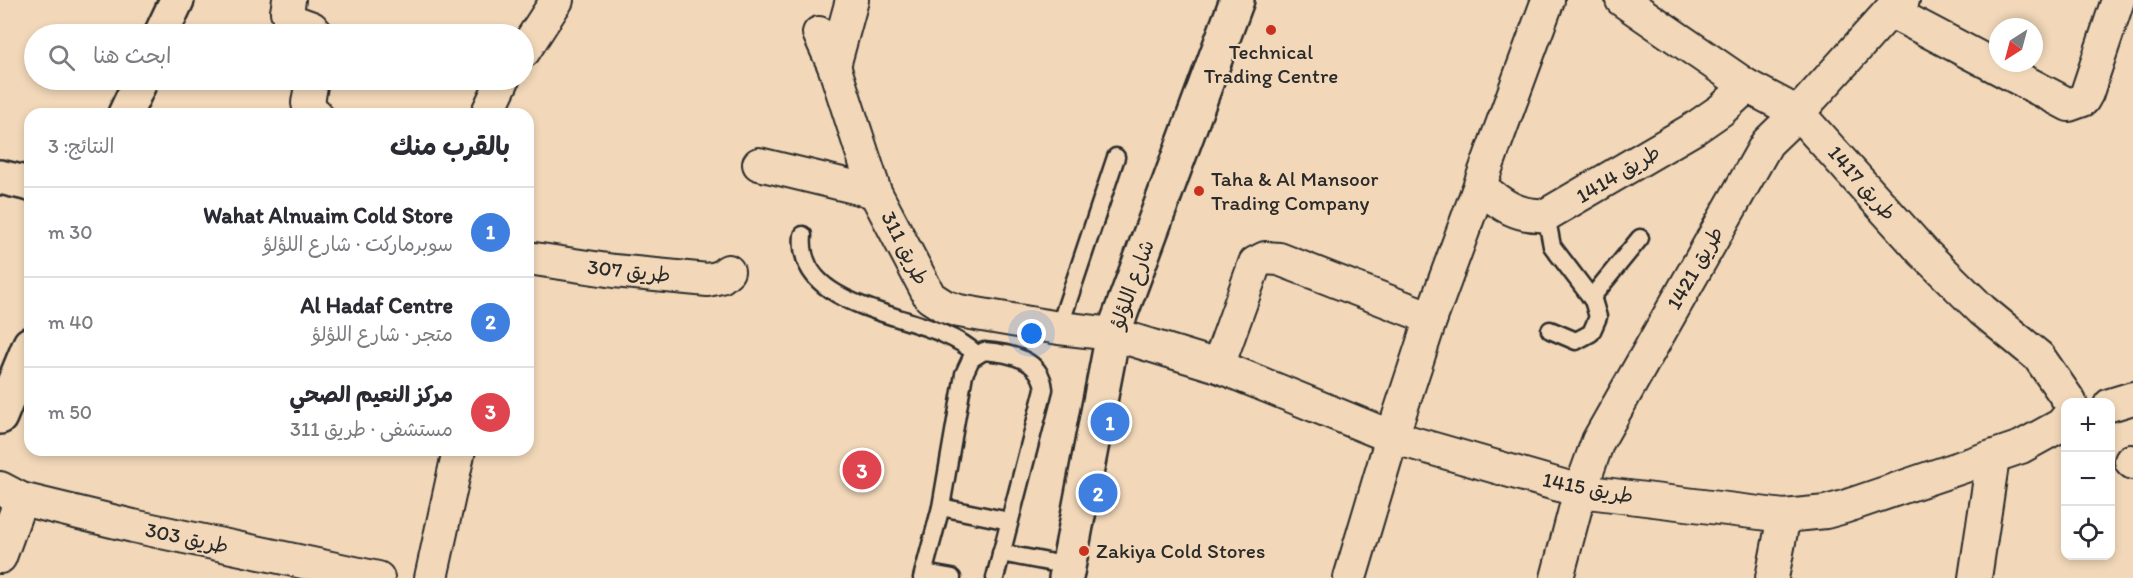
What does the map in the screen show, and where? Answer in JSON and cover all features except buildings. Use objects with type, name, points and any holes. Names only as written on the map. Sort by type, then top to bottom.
[{"type":"street","points":[[166,24],[177,0]]},
{"type":"street","points":[[289,0],[287,12],[290,20],[301,24]]},
{"type":"street","points":[[534,36],[557,0]]},
{"type":"street","points":[[834,66],[852,0]]},
{"type":"street","name":"شارع اللؤلؤ","points":[[1068,572],[1113,334],[1237,0]]},
{"type":"street","points":[[1350,578],[1392,437],[1431,318],[1548,0]]},
{"type":"street","name":"طريق 1417","points":[[1622,0],[1747,86],[1798,113],[1923,252],[1982,310],[2039,357],[2067,398]]},
{"type":"street","points":[[1896,5],[2069,105],[2083,100],[2087,93],[2118,0]]},
{"type":"street","name":"طريق 1421","points":[[1557,578],[1580,491],[1598,441],[1767,143],[1798,113],[1896,5]]},
{"type":"street","name":"طريق 311","points":[[819,33],[834,66],[875,192],[930,297],[959,311],[1059,328],[1113,334]]},
{"type":"street","name":"طريق 1414","points":[[1546,215],[1695,128],[1721,110],[1747,86]]},
{"type":"street","points":[[128,108],[136,90]]},
{"type":"street","points":[[309,108],[310,90]]},
{"type":"street","points":[[490,108],[498,90]]},
{"type":"street","name":"طريق 311","points":[[759,164],[875,192]]},
{"type":"street","points":[[0,177],[24,183]]},
{"type":"street","points":[[1481,187],[1498,203],[1521,214],[1546,215]]},
{"type":"street","points":[[1218,366],[1255,263],[1265,258],[1279,259],[1431,318]]},
{"type":"street","name":"طريق 307","points":[[534,259],[614,271],[708,280],[720,277],[728,271]]},
{"type":"street","name":"طريق 1415","points":[[1113,334],[1218,366],[1392,437],[1580,491],[1784,516],[1826,512],[1993,458],[2061,425]]},
{"type":"street","points":[[0,417],[19,368]]},
{"type":"street","points":[[2115,403],[2133,398]]},
{"type":"street","points":[[432,578],[458,456]]},
{"type":"street","points":[[1975,578],[1993,458]]},
{"type":"street","points":[[0,557],[11,494]]},
{"type":"street","name":"طريق 303","points":[[11,494],[133,526],[378,578]]},
{"type":"street","points":[[1772,578],[1784,516]]},
{"type":"lane","points":[[1059,328],[1116,157]]},
{"type":"lane","points":[[1546,215],[1552,246],[1591,298],[1598,317],[1591,333],[1576,341],[1550,330]]},
{"type":"lane","points":[[802,235],[801,251],[807,267],[830,291],[872,309],[938,329],[967,345],[976,354]]},
{"type":"lane","points":[[1591,298],[1640,238]]},
{"type":"lane","points":[[952,578],[923,575],[941,507],[966,366],[976,354],[992,352],[1025,360],[1037,368],[1044,389],[995,578]]},
{"type":"lane","points":[[941,507],[1009,521]]},
{"type":"lane","points":[[1001,553],[1068,572]]},
{"type":"place","name":"Technical Trading Centre","points":[[1271,30]]},
{"type":"place","name":"Taha & Al Mansoor Trading Company","points":[[1199,191]]},
{"type":"place","name":"Wahat Alnuaim Cold Store","points":[[1110,422]]},
{"type":"place","name":"مركز النعيم الصحي","points":[[862,470]]},
{"type":"place","name":"Al Hadaf Centre","points":[[1098,493]]},
{"type":"place","name":"Zakiya Cold Stores","points":[[1084,551]]}]
